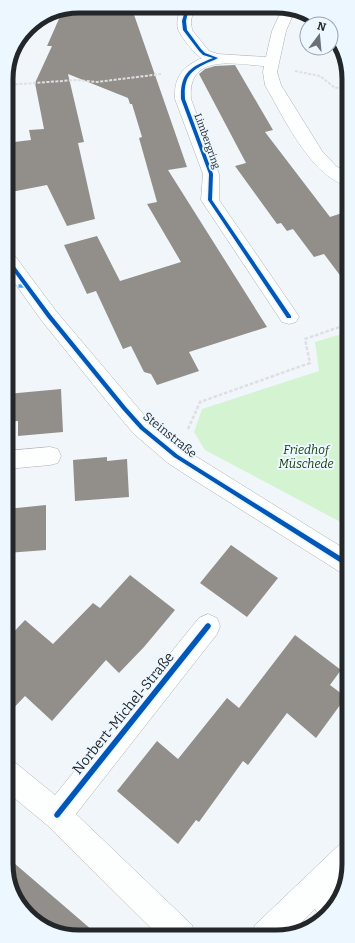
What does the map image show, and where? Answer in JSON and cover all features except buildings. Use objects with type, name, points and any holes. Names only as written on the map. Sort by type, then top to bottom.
[{"type":"street","points":[[186,13],[184,21],[185,30],[204,54],[216,58],[272,64]]},
{"type":"street","points":[[287,14],[279,31],[270,72],[273,85],[316,155],[330,170],[342,177]]},
{"type":"street","points":[[186,74],[198,66],[216,58]]},
{"type":"street","name":"Limbergring","points":[[186,74],[182,87],[183,99],[211,174],[210,200],[289,317]]},
{"type":"street","name":"Steinstraße","points":[[13,267],[49,316],[110,392],[142,428],[176,456],[342,560]]},
{"type":"street","points":[[13,459],[50,456]]},
{"type":"street","name":"Norbert-Michel-Straße","points":[[57,815],[208,626]]},
{"type":"street","points":[[13,779],[57,815],[175,930]]},
{"type":"street","points":[[275,930],[325,898],[342,868]]},
{"type":"path","points":[[272,64],[320,76],[335,88],[342,87]]},
{"type":"path","points":[[13,84],[76,80],[97,82],[158,74],[186,74]]},
{"type":"path","points":[[176,456],[200,402],[310,363],[305,339],[342,326]]},
{"type":"green space","name":"Friedhof Müschede","points":[[342,334],[342,523],[205,450],[194,432],[202,409],[319,371],[315,342]]},
{"type":"marked path","points":[[13,286],[26,286]]},
{"type":"cycle path","points":[[186,13],[184,21],[185,30],[204,54],[216,58],[201,64],[190,71],[186,76],[182,90],[183,99],[211,174],[210,200],[289,317]]},
{"type":"cycle path","points":[[13,267],[49,316],[142,428],[176,456],[342,560]]},
{"type":"cycle path","points":[[57,815],[208,626]]}]
